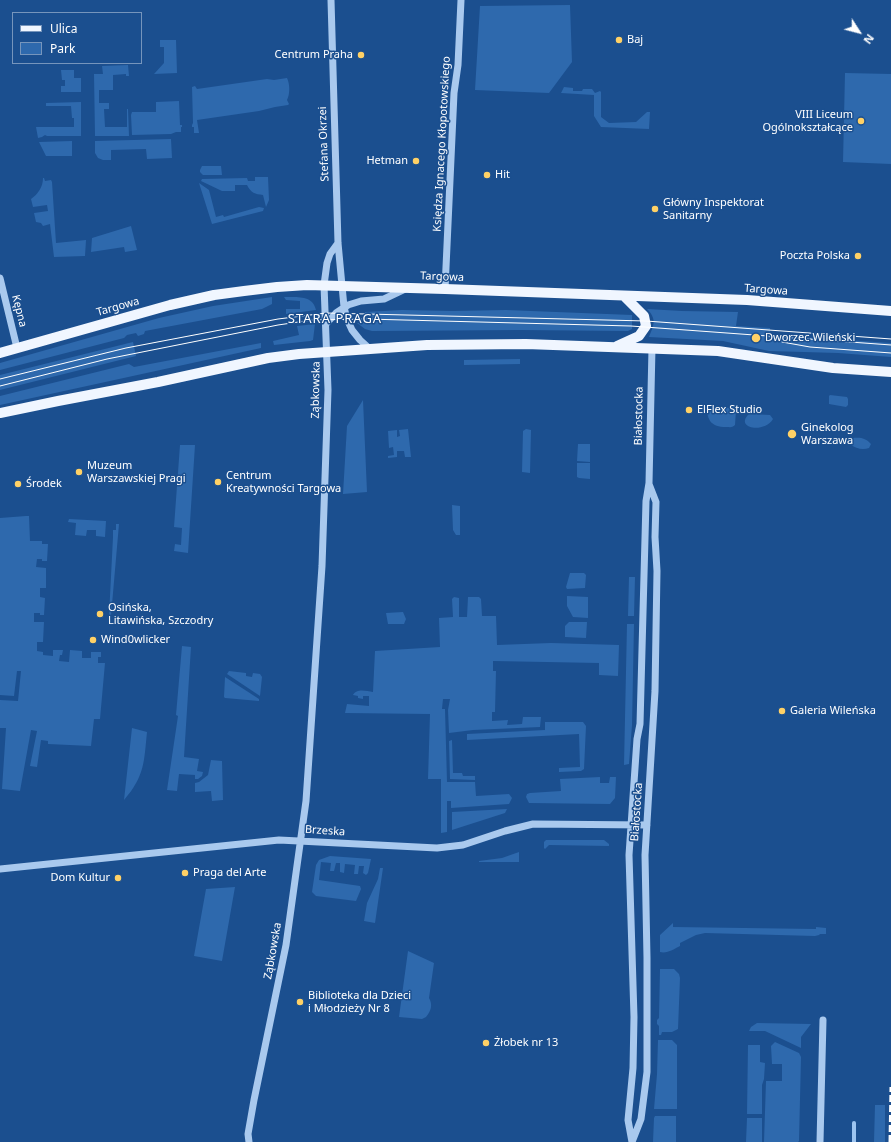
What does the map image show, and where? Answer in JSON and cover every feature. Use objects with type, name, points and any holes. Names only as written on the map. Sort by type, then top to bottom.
[{"type":"main road","name":"Targowa","points":[[0,353],[170,305],[214,295],[277,287],[342,285],[579,293],[747,300],[891,311]]},
{"type":"main road","points":[[615,347],[639,336],[646,326],[644,316],[625,296]]},
{"type":"main road","points":[[0,413],[158,382],[268,358],[299,354],[458,344],[526,344],[724,352],[833,368],[891,372]]},
{"type":"street","name":"Stefana Okrzei","points":[[331,0],[338,243],[344,307],[352,330],[370,349]]},
{"type":"street","name":"Księdza Ignacego Kłopotowskiego","points":[[445,289],[454,93],[458,65],[461,0]]},
{"type":"street","points":[[324,285],[327,263],[330,254],[338,243]]},
{"type":"street","name":"Kępna","points":[[0,278],[17,348]]},
{"type":"street","name":"Ząbkowska","points":[[244,1142],[248,1138],[286,945],[301,840],[308,770],[321,595],[328,390],[324,285]]},
{"type":"street","points":[[326,324],[344,307],[361,301],[384,299],[412,288]]},
{"type":"street","name":"Białostocka","points":[[632,1142],[628,1120],[633,1068],[634,1017],[629,855],[637,739],[640,724],[646,501],[649,483],[652,348]]},
{"type":"street","name":"Białostocka","points":[[632,1142],[641,1118],[647,1072],[645,855],[654,706],[657,571],[655,537],[656,502],[649,483]]},
{"type":"street","name":"Brzeska","points":[[0,869],[279,840],[437,848],[463,845],[504,831],[533,824],[647,825]]},
{"type":"street","points":[[820,1142],[823,1020]]},
{"type":"green space","points":[[570,5],[572,62],[549,93],[475,90],[480,6]]},
{"type":"green space","points":[[160,40],[176,40],[177,73],[154,74],[164,63],[164,47],[160,47]]},
{"type":"green space","points":[[128,65],[129,76],[126,76],[126,74],[113,75],[113,90],[99,90],[99,103],[109,103],[109,109],[104,109],[105,127],[127,127],[128,109],[129,136],[95,136],[94,74],[103,74],[102,66]]},
{"type":"green space","points":[[61,70],[74,70],[74,78],[81,78],[81,92],[61,92],[61,86],[65,86],[65,80],[62,80]]},
{"type":"green space","points":[[845,73],[891,74],[891,164],[843,162]]},
{"type":"green space","points":[[287,78],[289,83],[289,95],[287,100],[288,105],[259,111],[197,120],[199,133],[194,133],[194,127],[192,127],[192,87],[195,86],[197,89],[267,79],[274,80]]},
{"type":"green space","points":[[564,87],[573,88],[573,91],[592,89],[595,93],[600,91],[601,117],[609,123],[636,122],[647,112],[650,112],[649,129],[601,127],[594,116],[594,95],[561,93]]},
{"type":"green space","points":[[179,101],[180,125],[182,125],[181,132],[171,134],[132,135],[132,112],[156,112],[156,102]]},
{"type":"green space","points":[[81,102],[81,136],[45,135],[38,138],[36,127],[74,127],[74,118],[72,118],[71,106],[46,106],[46,103]]},
{"type":"green space","points":[[171,139],[172,158],[147,159],[146,149],[111,150],[111,160],[103,160],[98,158],[95,153],[95,141]]},
{"type":"green space","points":[[72,141],[72,156],[46,156],[39,142]]},
{"type":"green space","points":[[202,166],[221,166],[222,175],[203,175],[200,172]]},
{"type":"green space","points":[[255,177],[268,177],[269,200],[266,207],[263,195],[254,193],[247,185],[235,185],[235,191],[222,191],[201,181],[202,179],[247,178],[248,181],[255,181]]},
{"type":"green space","points":[[43,178],[45,181],[51,180],[52,182],[56,243],[86,240],[85,256],[54,257],[50,224],[43,226],[41,223],[36,222],[34,213],[48,211],[47,205],[33,207],[31,199],[40,190]]},
{"type":"green space","points":[[199,183],[209,190],[216,217],[223,215],[224,217],[259,207],[264,208],[263,211],[212,224]]},
{"type":"green space","points":[[131,226],[137,250],[125,252],[124,247],[91,252],[92,238]]},
{"type":"green space","points":[[272,297],[272,304],[262,309],[145,331],[144,334],[138,336],[136,333],[127,335],[124,338],[0,370],[0,363],[159,318],[213,306]]},
{"type":"green space","points":[[284,297],[299,297],[308,299],[312,302],[316,310],[286,314],[286,309],[300,309],[300,301],[286,300]]},
{"type":"green space","points":[[647,309],[738,312],[736,326],[770,328],[770,335],[891,343],[891,357],[838,353],[769,351],[723,341],[649,337],[654,322]]},
{"type":"green space","points":[[402,310],[506,310],[632,315],[632,329],[628,331],[372,331],[365,329],[357,323],[364,323],[365,312]]},
{"type":"green space","points":[[315,324],[313,340],[274,345],[273,341],[299,335],[297,326]]},
{"type":"green space","points":[[133,342],[136,356],[0,390],[0,375]]},
{"type":"green space","points":[[261,343],[261,348],[0,405],[0,396],[129,364],[134,367]]},
{"type":"green space","points":[[520,359],[520,364],[464,365],[464,360]]},
{"type":"green space","points":[[830,395],[847,397],[848,405],[846,407],[829,404]]},
{"type":"green space","points":[[363,400],[367,492],[343,494],[347,426]]},
{"type":"green space","points":[[707,407],[734,408],[736,410],[735,425],[732,427],[721,427],[713,424],[709,419]]},
{"type":"green space","points":[[749,414],[770,415],[773,419],[769,424],[763,427],[752,427],[745,423],[745,419]]},
{"type":"green space","points":[[408,429],[411,457],[405,457],[404,451],[397,451],[397,457],[388,458],[388,456],[394,455],[393,447],[389,448],[388,431],[397,430],[397,437],[400,436],[399,430]]},
{"type":"green space","points":[[526,429],[531,430],[530,473],[522,472],[523,431]]},
{"type":"green space","points":[[853,438],[863,438],[871,444],[869,448],[857,448],[850,444],[849,441]]},
{"type":"green space","points":[[578,444],[590,444],[590,462],[577,461]]},
{"type":"green space","points":[[180,445],[195,445],[188,553],[174,551],[175,544],[181,545],[182,528],[174,527]]},
{"type":"green space","points":[[577,463],[590,463],[590,479],[577,477]]},
{"type":"green space","points":[[452,505],[460,506],[460,535],[456,535],[453,530]]},
{"type":"green space","points":[[29,516],[30,541],[42,541],[42,544],[48,544],[47,561],[37,559],[36,567],[46,568],[46,588],[40,588],[40,597],[45,598],[44,615],[34,613],[34,622],[44,622],[43,642],[37,642],[37,651],[43,652],[43,655],[53,656],[53,650],[63,650],[59,661],[69,662],[70,650],[82,651],[82,658],[91,658],[91,652],[101,652],[101,657],[98,657],[98,663],[105,663],[100,719],[94,719],[91,746],[48,744],[48,741],[41,740],[37,767],[30,766],[37,731],[31,730],[20,791],[2,789],[6,728],[0,728],[0,700],[18,701],[21,671],[17,671],[14,696],[0,695],[0,518]]},
{"type":"green space","points":[[69,519],[106,521],[105,537],[96,536],[96,530],[87,530],[86,536],[75,535],[76,523],[68,522]]},
{"type":"green space","points":[[116,524],[119,524],[111,616],[109,616],[113,530],[116,530]]},
{"type":"green space","points":[[570,573],[584,573],[586,575],[585,588],[567,589],[566,587]]},
{"type":"green space","points":[[629,577],[635,577],[634,616],[628,616]]},
{"type":"green space","points":[[567,596],[588,597],[588,618],[573,617],[567,606]]},
{"type":"green space","points":[[454,597],[459,598],[459,617],[467,617],[468,597],[479,597],[481,599],[482,616],[496,616],[497,645],[551,643],[619,645],[618,676],[599,675],[599,663],[493,661],[493,671],[496,671],[495,712],[492,712],[492,721],[508,720],[507,725],[522,724],[523,717],[541,717],[540,727],[473,730],[449,733],[448,710],[450,699],[443,699],[442,709],[445,709],[447,782],[475,782],[476,796],[509,794],[512,798],[509,804],[451,808],[451,801],[447,801],[447,832],[441,833],[441,779],[428,779],[430,714],[345,713],[347,704],[369,706],[369,696],[363,696],[363,699],[353,695],[357,691],[373,692],[375,651],[440,647],[439,618],[453,617],[452,599]]},
{"type":"green space","points":[[403,612],[406,619],[404,624],[388,624],[386,613]]},
{"type":"green space","points":[[569,622],[587,622],[586,638],[565,637],[565,626]]},
{"type":"green space","points":[[627,624],[634,624],[632,725],[629,764],[624,765]]},
{"type":"green space","points":[[182,646],[191,647],[184,757],[199,759],[197,771],[203,772],[202,776],[198,779],[195,779],[195,775],[179,774],[177,791],[167,790],[178,716],[176,715]]},
{"type":"green space","points":[[229,671],[246,673],[246,676],[252,677],[253,673],[260,674],[262,677],[260,696],[227,674]]},
{"type":"green space","points":[[225,677],[259,699],[259,701],[225,698]]},
{"type":"green space","points":[[545,722],[583,722],[586,726],[584,769],[581,771],[559,772],[559,768],[580,767],[579,734],[467,740],[467,734],[545,730]]},
{"type":"green space","points":[[132,728],[147,732],[144,760],[140,776],[124,800]]},
{"type":"green space","points":[[452,740],[453,773],[462,773],[463,776],[475,776],[475,780],[450,779],[449,741]]},
{"type":"green space","points":[[211,760],[222,761],[223,800],[212,801],[211,791],[195,792],[195,783],[199,782],[208,775]]},
{"type":"green space","points":[[600,777],[600,783],[609,783],[610,777],[616,777],[615,798],[610,804],[529,803],[526,797],[527,794],[530,793],[561,791],[560,779]]},
{"type":"green space","points":[[507,809],[505,813],[452,830],[452,812]]},
{"type":"green space","points":[[546,840],[604,840],[609,844],[609,846],[549,845],[545,849],[544,842]]},
{"type":"green space","points":[[519,852],[519,862],[479,862],[502,858]]},
{"type":"green space","points":[[330,856],[371,859],[368,873],[366,875],[363,873],[364,866],[359,866],[358,874],[354,874],[355,865],[345,864],[344,873],[340,872],[340,863],[336,863],[334,871],[330,871],[331,863],[321,862],[319,880],[360,886],[361,889],[356,901],[316,896],[312,892],[316,865],[319,860]]},
{"type":"green space","points":[[380,868],[383,868],[375,923],[364,921],[367,903],[378,879]]},
{"type":"green space","points":[[235,887],[222,961],[194,956],[206,889]]},
{"type":"green space","points":[[673,923],[673,927],[816,929],[816,927],[826,928],[826,934],[815,936],[705,933],[696,935],[680,943],[680,946],[670,951],[660,952],[660,935]]},
{"type":"green space","points":[[408,951],[434,963],[429,998],[431,1008],[426,1017],[422,1019],[399,1017]]},
{"type":"green space","points":[[660,969],[674,969],[679,974],[680,978],[678,1029],[672,1032],[662,1032],[661,1035],[659,1035],[657,1020],[659,1018]]},
{"type":"green space","points":[[757,1023],[811,1024],[801,1037],[801,1048],[765,1031],[749,1031],[751,1027]]},
{"type":"green space","points":[[658,1040],[672,1040],[677,1045],[677,1109],[654,1109]]},
{"type":"green space","points":[[775,1042],[799,1053],[801,1057],[798,1142],[764,1142],[766,1081],[782,1081],[782,1064],[772,1064],[771,1046]]},
{"type":"green space","points":[[748,1045],[760,1045],[760,1062],[765,1063],[762,1085],[762,1114],[747,1114]]},
{"type":"green space","points":[[875,1105],[885,1105],[885,1142],[874,1142]]},
{"type":"green space","points":[[655,1116],[676,1116],[676,1142],[653,1142]]},
{"type":"green space","points":[[747,1118],[762,1118],[762,1142],[746,1142]]},
{"type":"waterway","points":[[854,1123],[854,1142]]},
{"type":"tram line","points":[[0,379],[126,348],[278,319],[326,313],[646,321],[891,339]]},
{"type":"tram line","points":[[0,386],[107,359],[278,325],[312,320],[366,319],[631,326],[891,345]]},
{"type":"tram line","points":[[782,342],[810,347],[891,353]]},
{"type":"railway","points":[[890,1142],[891,1087]]},
{"type":"place","name":"Baj","points":[[619,40]]},
{"type":"place","name":"Centrum Praha","points":[[361,55]]},
{"type":"place","name":"VIII Liceum Ogólnokształcące","points":[[861,121]]},
{"type":"place","name":"Hetman","points":[[416,161]]},
{"type":"place","name":"Hit","points":[[487,175]]},
{"type":"place","name":"Główny Inspektorat Sanitarny","points":[[655,209]]},
{"type":"place","name":"Poczta Polska","points":[[858,256]]},
{"type":"place","name":"Dworzec Wileński","points":[[756,338]]},
{"type":"place","name":"ElFlex Studio","points":[[689,410]]},
{"type":"place","name":"Ginekolog Warszawa","points":[[792,434]]},
{"type":"place","name":"Muzeum Warszawskiej Pragi","points":[[79,472]]},
{"type":"place","name":"Centrum Kreatywności Targowa","points":[[218,482]]},
{"type":"place","name":"Środek","points":[[18,484]]},
{"type":"place","name":"Osińska, Litawińska, Szczodry","points":[[100,614]]},
{"type":"place","name":"Wind0wlicker","points":[[93,640]]},
{"type":"place","name":"Galeria Wileńska","points":[[782,711]]},
{"type":"place","name":"Praga del Arte","points":[[185,873]]},
{"type":"place","name":"Dom Kultur","points":[[118,878]]},
{"type":"place","name":"Biblioteka dla Dzieci i Młodzieży Nr 8","points":[[300,1002]]},
{"type":"place","name":"Żłobek nr 13","points":[[486,1043]]},
{"type":"district","name":"STARA PRAGA","points":[[335,319]]}]
